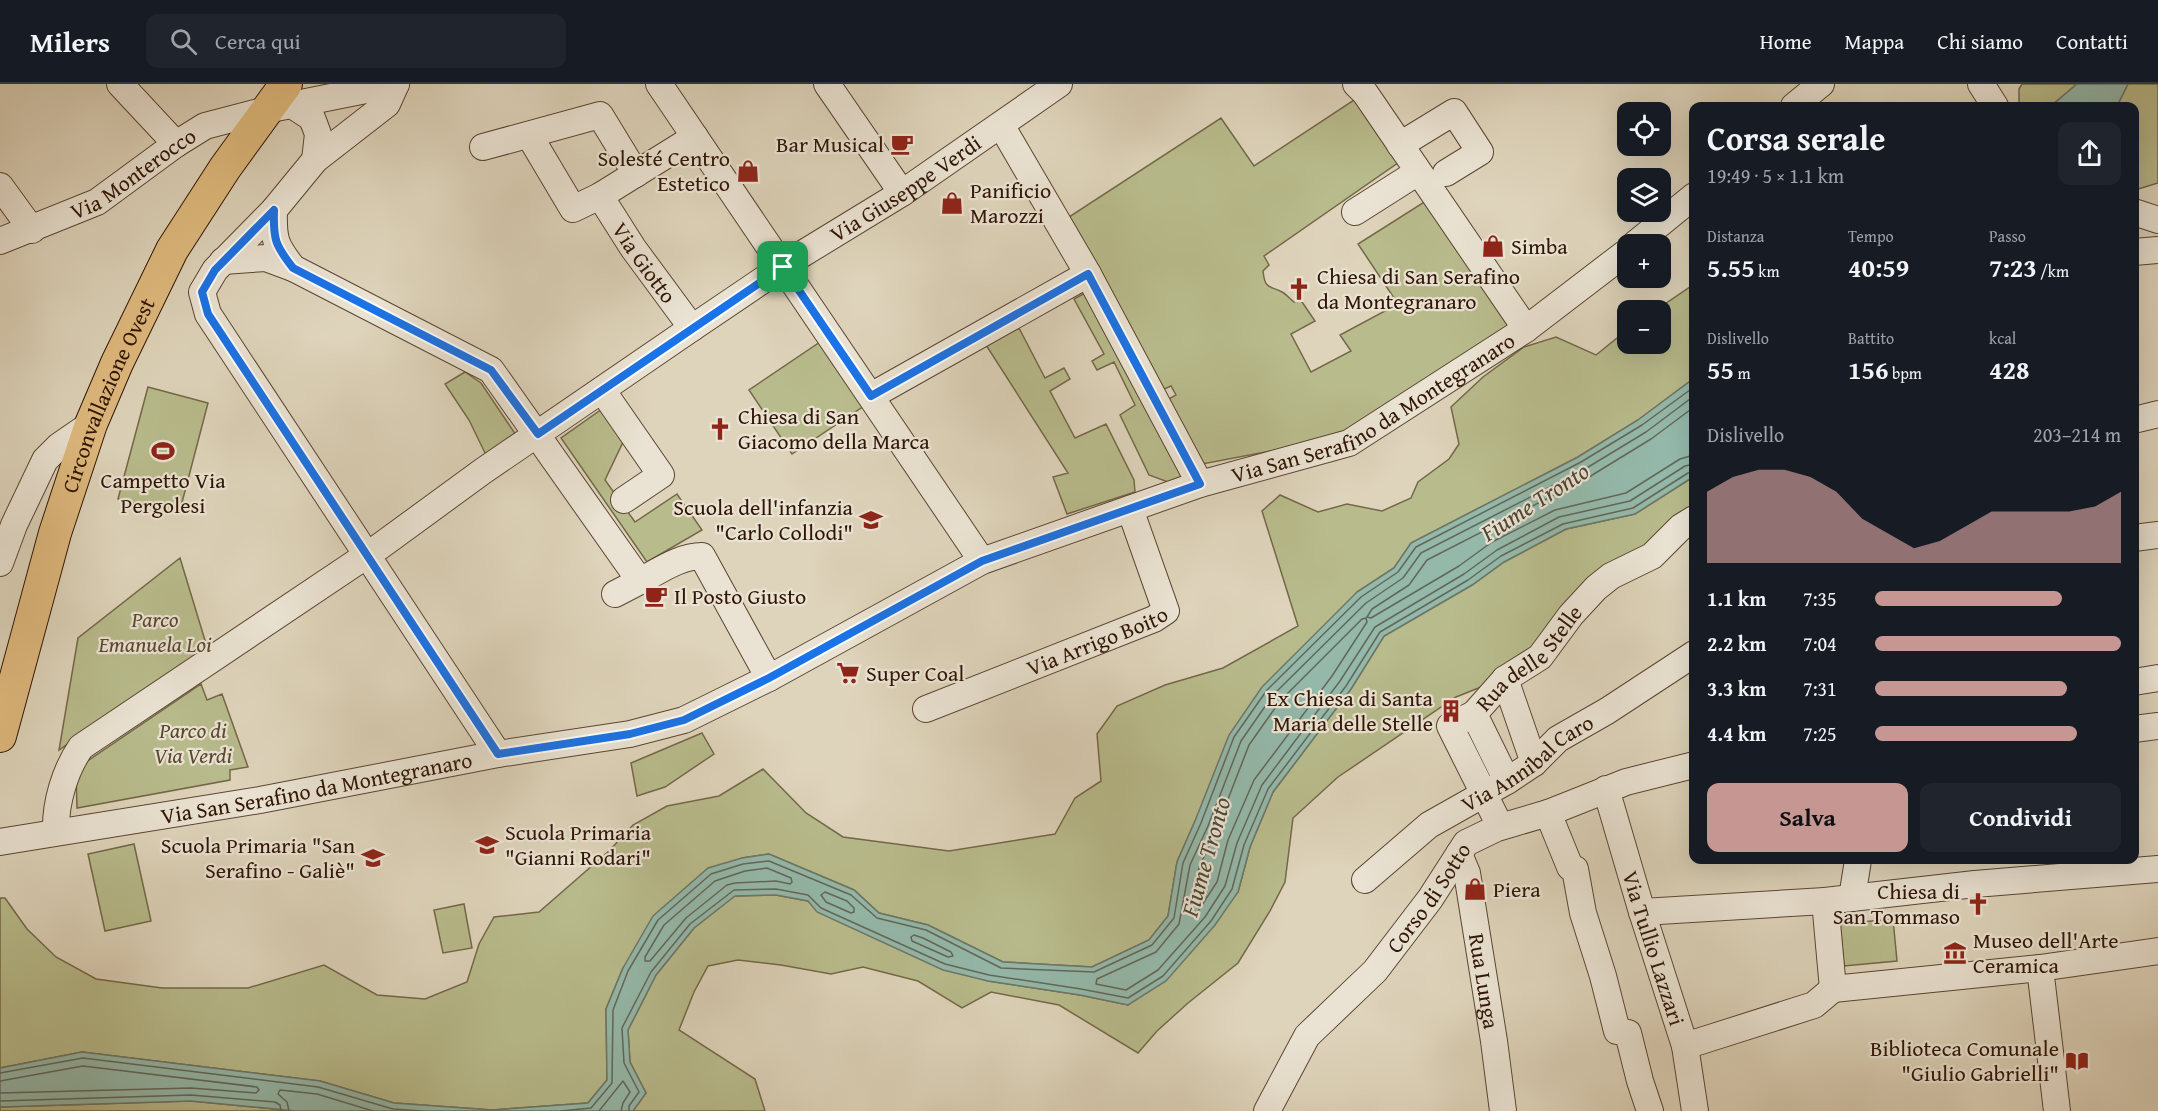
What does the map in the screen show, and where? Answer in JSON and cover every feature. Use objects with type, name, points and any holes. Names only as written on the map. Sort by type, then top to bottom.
[{"type":"main road","name":"Circonvallazione Ovest","points":[[0,736],[55,533],[91,424],[117,363],[172,250],[225,168],[281,99]]},
{"type":"street","points":[[120,84],[176,144]]},
{"type":"street","points":[[396,84],[387,104],[315,160],[274,210],[215,270],[202,292],[208,314],[498,754]]},
{"type":"street","name":"Via Monterocco","points":[[0,241],[98,202],[204,126],[281,99],[396,84]]},
{"type":"street","points":[[659,84],[982,561]]},
{"type":"street","points":[[827,84],[902,193]]},
{"type":"street","name":"Via Giuseppe Verdi","points":[[56,832],[63,786],[72,760],[81,747],[367,555],[483,471],[692,328],[783,267],[902,193],[1059,84]]},
{"type":"street","points":[[1356,84],[1365,93],[1400,145],[1430,177],[1526,329]]},
{"type":"street","points":[[1799,102],[1821,84]]},
{"type":"street","points":[[281,99],[312,118],[318,134],[315,160]]},
{"type":"street","points":[[1355,212],[1480,152],[1454,112],[1400,145]]},
{"type":"street","points":[[483,147],[600,115],[636,174]]},
{"type":"street","points":[[1001,125],[1088,274],[1200,484]]},
{"type":"street","points":[[529,135],[573,209],[600,196],[695,137]]},
{"type":"street","points":[[0,186],[32,230]]},
{"type":"street","name":"Via Giotto","points":[[600,196],[633,248],[692,328]]},
{"type":"street","points":[[1647,234],[1689,200]]},
{"type":"street","points":[[2139,205],[2158,200]]},
{"type":"street","points":[[274,210],[273,229],[278,248],[293,268]]},
{"type":"street","points":[[2139,214],[2158,220]]},
{"type":"street","points":[[2139,252],[2158,250]]},
{"type":"street","points":[[223,261],[266,258],[293,268],[491,370],[640,581]]},
{"type":"street","name":"Via San Serafino da Montegranaro","points":[[0,842],[260,800],[498,754],[630,734],[684,720],[769,678],[982,561],[1200,484],[1349,444],[1526,329],[1617,259]]},
{"type":"street","points":[[871,396],[1088,274]]},
{"type":"street","points":[[602,390],[661,475],[624,500]]},
{"type":"street","points":[[0,563],[14,525],[45,460],[59,446],[91,424]]},
{"type":"street","name":"Via Arrigo Boito","points":[[926,709],[1154,619],[1167,611],[1131,509]]},
{"type":"street","name":"Rua delle Stelle","points":[[1500,826],[1449,726],[1474,714],[1505,679],[1540,657],[1571,615],[1596,588],[1611,576],[1652,556],[1689,523]]},
{"type":"street","points":[[2139,537],[2158,535]]},
{"type":"street","points":[[615,594],[680,560],[702,556],[769,678]]},
{"type":"street","name":"Via Annibal Caro","points":[[1365,880],[1429,825],[1507,781],[1533,763],[1558,740],[1689,657]]},
{"type":"street","points":[[2139,681],[2158,678]]},
{"type":"street","points":[[1505,679],[1533,763]]},
{"type":"street","points":[[1474,714],[1507,781]]},
{"type":"street","points":[[2139,728],[2158,726]]},
{"type":"street","name":"Corso di Sotto","points":[[1267,1111],[1307,1036],[1376,971],[1430,899],[1466,843],[1500,826],[1548,813],[1626,782],[1689,766]]},
{"type":"street","name":"Via Tullio Lazzari","points":[[1606,789],[1685,1046],[1695,1111]]},
{"type":"street","points":[[1548,813],[1570,867],[1575,869],[1583,913],[1604,976],[1617,1031],[1628,1033],[1650,1111]]},
{"type":"street","name":"Rua Lunga","points":[[1458,854],[1467,873],[1503,1111]]},
{"type":"street","points":[[1852,898],[1857,864]]},
{"type":"street","points":[[1642,912],[1825,901],[1924,889],[2158,869]]},
{"type":"street","points":[[1825,901],[1833,989]]},
{"type":"street","points":[[1685,1046],[1814,1005],[1833,989],[2040,968],[2158,951]]},
{"type":"street","points":[[2040,968],[2057,1111]]},
{"type":"green space","points":[[2022,84],[2077,84],[2056,102],[2019,102],[2019,89]]},
{"type":"green space","points":[[2128,84],[2158,84],[2158,183],[2139,189],[2139,102],[2119,102]]},
{"type":"green space","points":[[1360,96],[1402,160],[1264,256],[1269,265],[1263,271],[1266,284],[1284,293],[1294,302],[1300,299],[1315,321],[1291,334],[1311,372],[1351,351],[1340,335],[1398,304],[1358,244],[1429,199],[1512,327],[1348,433],[1329,440],[1197,465],[1167,400],[1176,395],[1171,386],[1162,390],[1069,217],[1221,118],[1254,166]]},
{"type":"green space","points":[[1689,288],[1689,382],[1638,420],[1578,457],[1411,543],[1394,568],[1357,592],[1195,821],[1177,862],[1168,916],[1149,940],[1092,967],[1003,962],[928,925],[879,913],[854,890],[769,854],[742,858],[623,968],[606,1009],[607,1080],[588,1103],[492,1110],[394,1103],[320,1081],[82,1052],[0,1068],[0,898],[5,898],[27,929],[56,957],[96,979],[162,988],[248,988],[324,965],[377,995],[425,999],[467,982],[479,944],[494,917],[539,912],[609,851],[633,825],[667,806],[719,796],[763,769],[806,813],[843,837],[949,851],[1055,834],[1075,798],[1101,781],[1097,734],[1117,706],[1165,685],[1223,668],[1298,626],[1262,511],[1280,495],[1318,512],[1347,504],[1382,511],[1411,498],[1418,482],[1449,459],[1459,444],[1451,407],[1483,377],[1524,347],[1556,337],[1596,355],[1617,338],[1617,354],[1671,354],[1671,300]]},
{"type":"green space","points":[[1092,289],[1183,476],[1168,482],[1149,475],[1120,415],[1135,405],[1114,362],[1097,370],[1092,361],[1104,354],[1074,299]]},
{"type":"green space","points":[[1019,328],[1045,378],[1064,368],[1070,379],[1050,391],[1075,438],[1106,424],[1134,480],[1135,492],[1067,514],[1053,477],[1068,473],[986,345]]},
{"type":"green space","points":[[820,342],[864,406],[792,454],[749,390]]},
{"type":"green space","points":[[465,372],[481,383],[516,435],[486,455],[469,420],[445,384]]},
{"type":"green space","name":"Campetto Via Pergolesi","points":[[148,387],[208,403],[179,514],[118,499]]},
{"type":"green space","points":[[602,409],[624,440],[605,480],[635,522],[677,494],[702,530],[647,562],[561,438]]},
{"type":"green space","points":[[1689,480],[1689,519],[1549,632],[1491,683],[1456,697],[1338,777],[1293,818],[1285,882],[1238,963],[1188,1003],[1157,1031],[1138,1053],[1059,1005],[991,992],[962,1008],[918,981],[863,967],[831,974],[738,960],[708,966],[694,992],[679,1030],[755,1079],[765,1111],[633,1111],[646,1093],[630,1062],[628,1030],[656,975],[694,928],[734,896],[776,895],[808,901],[988,981],[1128,1005],[1238,892],[1250,847],[1273,792],[1351,689],[1384,636],[1472,585],[1504,562],[1566,529],[1635,514]]},
{"type":"green space","name":"Parco Emanuela Loi","points":[[180,558],[207,647],[59,750],[78,638]]},
{"type":"green space","name":"Parco di Via Verdi","points":[[201,684],[207,700],[222,694],[248,767],[230,770],[230,780],[77,808],[76,773],[83,764]]},
{"type":"green space","points":[[702,733],[714,754],[665,787],[637,796],[631,763]]},
{"type":"green space","points":[[134,844],[151,921],[105,931],[88,854]]},
{"type":"green space","points":[[464,904],[472,948],[443,953],[434,910]]},
{"type":"green space","points":[[1893,919],[1897,961],[1844,966],[1840,924]]},
{"type":"green space","points":[[191,1101],[295,1111],[0,1111],[0,1107]]},
{"type":"water","points":[[2077,84],[2128,84],[2119,102],[2056,102]]},
{"type":"water","name":"Fiume Tronto","points":[[1689,382],[1689,480],[1635,514],[1566,529],[1504,562],[1472,585],[1384,636],[1351,689],[1273,792],[1250,847],[1238,892],[1215,925],[1166,981],[1128,1005],[988,981],[943,970],[817,912],[808,901],[776,895],[735,896],[694,928],[656,975],[628,1030],[630,1062],[646,1093],[633,1111],[296,1111],[191,1101],[0,1107],[0,1068],[82,1052],[320,1081],[394,1103],[492,1110],[588,1103],[607,1080],[606,1009],[623,968],[653,916],[708,868],[742,858],[769,854],[854,890],[879,913],[928,925],[1003,962],[1092,967],[1149,940],[1168,916],[1177,862],[1229,735],[1262,687],[1357,592],[1394,568],[1411,543],[1578,457],[1638,420]]},
{"type":"place","name":"Bar Musical","points":[[902,144]]},
{"type":"place","name":"Solesté Centro Estetico","points":[[748,171]]},
{"type":"place","name":"Panificio Marozzi","points":[[952,203]]},
{"type":"place","name":"Simba","points":[[1493,246]]},
{"type":"place","name":"Chiesa di San Serafino da Montegranaro","points":[[1299,289]]},
{"type":"place","name":"Chiesa di San Giacomo della Marca","points":[[720,429]]},
{"type":"place","name":"Campetto Via Pergolesi","points":[[163,451]]},
{"type":"place","name":"Scuola dell'infanzia \"Carlo Collodi\"","points":[[871,520]]},
{"type":"place","name":"Il Posto Giusto","points":[[656,596]]},
{"type":"place","name":"Super Coal","points":[[848,673]]},
{"type":"place","name":"Ex Chiesa di Santa Maria delle Stelle","points":[[1451,711]]},
{"type":"place","name":"Scuola Primaria \"Gianni Rodari\"","points":[[487,845]]},
{"type":"place","name":"Scuola Primaria \"San Serafino - Galiè\"","points":[[373,858]]},
{"type":"place","name":"Piera","points":[[1475,889]]},
{"type":"place","name":"Chiesa di San Tommaso","points":[[1978,904]]},
{"type":"place","name":"Museo dell'Arte Ceramica","points":[[1955,953]]},
{"type":"place","name":"Biblioteca Comunale \"Giulio Gabrielli\"","points":[[2077,1061]]},
{"type":"route","points":[[274,210],[273,229],[278,248],[293,268],[491,370],[538,434],[783,267],[871,396],[1088,274],[1200,484],[982,561],[769,678],[684,720],[630,734],[498,754],[208,314],[202,292],[215,270],[274,210]]}]
